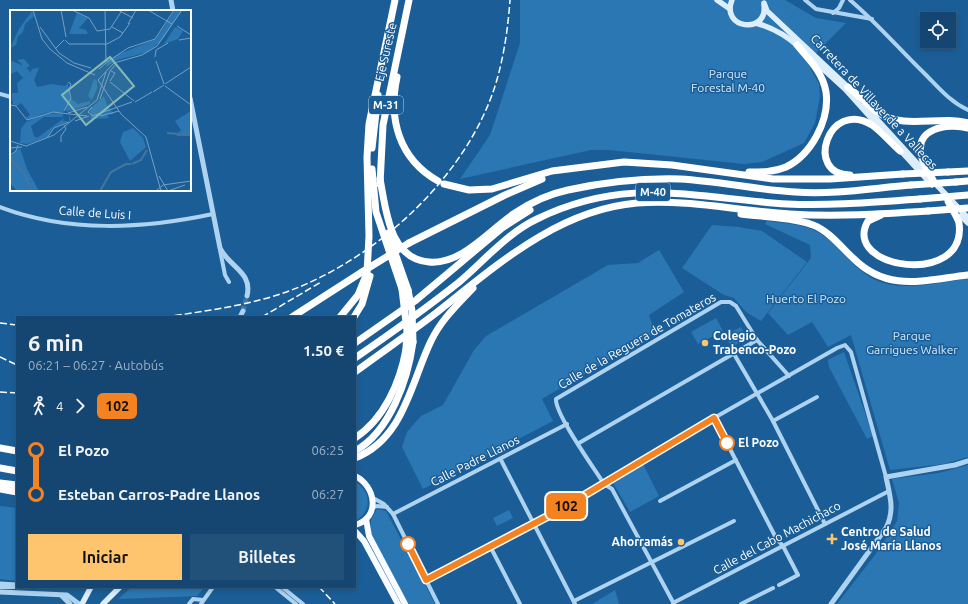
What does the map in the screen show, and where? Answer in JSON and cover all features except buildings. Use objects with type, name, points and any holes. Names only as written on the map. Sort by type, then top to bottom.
[{"type":"highway","name":"Eje Sureste","points":[[378,85],[395,0]]},
{"type":"highway","name":"Eje Sureste","points":[[380,179],[383,125],[409,0]]},
{"type":"highway","points":[[403,31],[401,58],[393,101],[396,129],[403,147],[414,163],[441,183],[469,190],[492,189],[552,172],[624,162],[672,165],[773,179],[830,179],[957,172],[968,170]]},
{"type":"highway","points":[[712,171],[774,170],[796,161],[813,141],[823,117],[826,92],[818,70],[797,45]]},
{"type":"highway","name":"M-31","points":[[368,203],[367,157],[369,124],[378,85]]},
{"type":"highway","points":[[356,437],[372,424],[385,406],[397,383],[406,349],[407,331],[405,289],[376,212],[373,192],[372,154],[378,106],[378,85]]},
{"type":"highway","points":[[848,86],[880,113],[891,118],[903,121],[958,121],[968,123]]},
{"type":"highway","points":[[884,176],[843,175],[834,170],[827,162],[825,153],[825,143],[829,134],[843,122],[862,121],[873,126],[900,150]]},
{"type":"highway","points":[[933,180],[921,158],[922,141],[926,135],[940,127],[958,126],[968,128]]},
{"type":"highway","points":[[294,316],[409,243],[505,195],[573,169]]},
{"type":"highway","points":[[380,179],[387,217],[394,236],[404,250],[413,257],[429,262],[451,259],[470,248],[516,212],[550,195],[586,186]]},
{"type":"highway","points":[[356,450],[362,447],[384,424],[406,378],[413,342],[412,311],[385,224],[380,179]]},
{"type":"highway","name":"M-40","points":[[356,342],[415,301],[502,228],[530,210],[586,186],[626,179],[681,180],[810,193],[968,181]]},
{"type":"highway","name":"M-40","points":[[356,357],[458,282],[510,237],[529,224],[556,210],[592,198],[630,192],[685,193],[770,202],[816,205],[968,195]]},
{"type":"highway","points":[[888,213],[872,218],[866,224],[864,238],[871,250],[886,258],[902,263],[929,265],[944,258],[956,248],[960,241],[959,222],[948,201]]},
{"type":"highway","points":[[341,316],[358,295],[365,281],[369,258],[368,203]]},
{"type":"highway","points":[[354,316],[368,287],[372,268],[372,219],[368,203]]},
{"type":"highway","points":[[356,371],[436,313],[517,249],[567,222],[594,212],[637,203],[679,203],[790,214],[888,213],[968,208]]},
{"type":"highway","points":[[679,203],[814,226],[830,236],[862,268],[888,280],[914,282],[968,275]]},
{"type":"highway","points":[[356,457],[376,446],[388,434],[404,409],[427,351],[447,315],[499,264]]},
{"type":"highway","points":[[356,361],[370,348]]},
{"type":"highway","points":[[356,445],[364,441],[378,428],[392,408]]},
{"type":"highway","points":[[0,448],[16,451]]},
{"type":"highway","points":[[0,468],[16,470]]},
{"type":"highway","points":[[0,483],[16,485]]},
{"type":"highway","points":[[0,489],[16,492]]},
{"type":"main road","points":[[717,0],[730,9],[732,0]]},
{"type":"main road","points":[[756,23],[763,14],[763,2]]},
{"type":"main road","name":"Carretera de Villaverde a Vallecas","points":[[763,2],[767,11],[848,86],[968,218]]},
{"type":"main road","name":"Carretera de Villaverde a Vallecas","points":[[730,9],[733,18],[741,24],[751,25],[756,23],[770,27],[783,34],[797,45],[845,89],[968,224]]},
{"type":"main road","points":[[356,477],[367,485],[373,498],[372,508],[366,518],[356,524]]},
{"type":"main road","points":[[366,518],[369,536],[405,604]]},
{"type":"main road","points":[[356,532],[364,541],[398,604]]},
{"type":"main road","points":[[80,604],[90,588]]},
{"type":"main road","points":[[106,603],[118,588]]},
{"type":"street","points":[[171,0],[173,10]]},
{"type":"street","points":[[805,0],[816,9],[872,19]]},
{"type":"street","points":[[833,13],[839,8],[843,0]]},
{"type":"street","points":[[850,0],[872,19],[890,40],[954,104],[968,110]]},
{"type":"street","points":[[0,94],[10,96]]},
{"type":"street","points":[[191,103],[225,276],[229,282]]},
{"type":"street","name":"Calle de Luis I","points":[[0,207],[57,222],[109,227],[157,224],[213,214]]},
{"type":"street","points":[[220,248],[226,259],[243,272],[247,278],[249,287],[247,296]]},
{"type":"street","name":"Calle de la Reguera de Tomateros","points":[[567,424],[556,404],[556,399],[721,302],[730,302],[736,306],[757,340],[789,376]]},
{"type":"street","points":[[240,316],[243,311]]},
{"type":"street","points":[[579,444],[757,340]]},
{"type":"street","points":[[426,580],[534,524],[714,418],[837,348],[845,345],[851,352],[893,507],[890,520],[886,528],[831,604]]},
{"type":"street","points":[[734,354],[773,421],[825,524]]},
{"type":"street","points":[[773,421],[817,397]]},
{"type":"street","points":[[714,418],[776,538],[783,546],[798,575],[780,585]]},
{"type":"street","points":[[567,424],[604,484],[612,489],[674,604]]},
{"type":"street","name":"Calle Padre Llanos","points":[[393,514],[501,460],[567,424]]},
{"type":"street","points":[[501,460],[574,603],[651,561],[734,521]]},
{"type":"street","points":[[660,501],[736,460]]},
{"type":"street","points":[[886,477],[955,465],[968,461]]},
{"type":"street","name":"Calle del Cabo Machichaco","points":[[674,604],[889,491]]},
{"type":"street","points":[[373,498],[387,507],[393,514],[438,604]]},
{"type":"street","points":[[372,508],[376,506],[387,507]]},
{"type":"street","points":[[490,546],[520,604]]},
{"type":"street","points":[[0,585],[16,586]]},
{"type":"street","points":[[189,604],[193,599],[202,602],[212,588]]},
{"type":"street","points":[[276,588],[296,604]]},
{"type":"street","points":[[283,588],[303,604]]},
{"type":"street","points":[[741,604],[773,588]]},
{"type":"street","points":[[0,592],[67,595],[80,604]]},
{"type":"street","points":[[57,594],[65,597],[70,604]]},
{"type":"green space","name":"Parque Forestal M-40","points":[[520,0],[785,0],[816,18],[846,23],[807,62],[819,84],[820,96],[815,123],[804,143],[762,162],[744,164],[609,150],[591,150],[460,179],[490,135],[520,43]]},
{"type":"green space","name":"Parque Garrigues Walker","points":[[767,221],[786,223],[812,229],[818,232],[836,246],[860,270],[880,282],[892,285],[911,286],[968,279],[968,457],[944,464],[890,470],[851,335],[828,347],[812,322],[788,335],[768,313],[811,258],[810,245],[765,224]]},
{"type":"green space","points":[[712,225],[739,227],[762,231],[807,262],[761,321],[746,312],[734,298],[724,295],[682,268]]},
{"type":"green space","points":[[659,250],[684,292],[649,315],[655,333],[542,399],[553,421],[423,489],[402,447],[407,432],[421,416],[443,405],[474,350],[486,336],[608,265],[638,263]]},
{"type":"green space","points":[[716,318],[723,331],[698,344],[691,332]]},
{"type":"green space","points":[[741,327],[747,339],[731,347],[725,335]]},
{"type":"green space","points":[[844,352],[873,436],[867,439],[829,367],[828,360]]},
{"type":"green space","points":[[643,464],[659,496],[630,512],[612,481]]},
{"type":"green space","points":[[968,465],[968,604],[837,604],[875,555],[897,521],[899,503],[892,479],[939,473]]},
{"type":"green space","points":[[356,483],[365,491],[368,502],[365,512],[356,520]]},
{"type":"green space","points":[[0,506],[16,508],[16,581],[0,579]]},
{"type":"green space","points":[[377,509],[386,511],[435,604],[408,604],[370,532],[371,520]]},
{"type":"green space","points":[[509,510],[513,518],[497,526],[493,518]]},
{"type":"green space","points":[[131,588],[204,588],[197,596],[118,599]]},
{"type":"green space","points":[[615,590],[619,604],[592,604]]},
{"type":"tunnel","points":[[243,311],[247,296]]},
{"type":"railway","points":[[172,316],[244,304],[289,291],[322,276],[355,258],[386,235],[415,209],[442,181],[464,150],[483,117],[496,83],[501,63],[507,31],[510,0]]},
{"type":"railway","points":[[264,316],[321,282]]},
{"type":"railway","points":[[0,323],[16,325]]},
{"type":"railway","points":[[0,357],[16,365]]},
{"type":"railway","points":[[0,392],[16,393]]},
{"type":"railway","points":[[320,588],[335,604]]},
{"type":"bus line","name":"102","points":[[408,544],[426,580],[556,512],[714,418],[727,443]]},
{"type":"place","name":"Colegio Trabenco-Pozo","points":[[705,343]]},
{"type":"place","name":"El Pozo","points":[[727,443]]},
{"type":"place","name":"Centro de Salud José María Llanos","points":[[832,539]]},
{"type":"place","name":"Ahorramás","points":[[681,542]]},
{"type":"park label","name":"Huerto El Pozo","points":[[806,299]]}]
